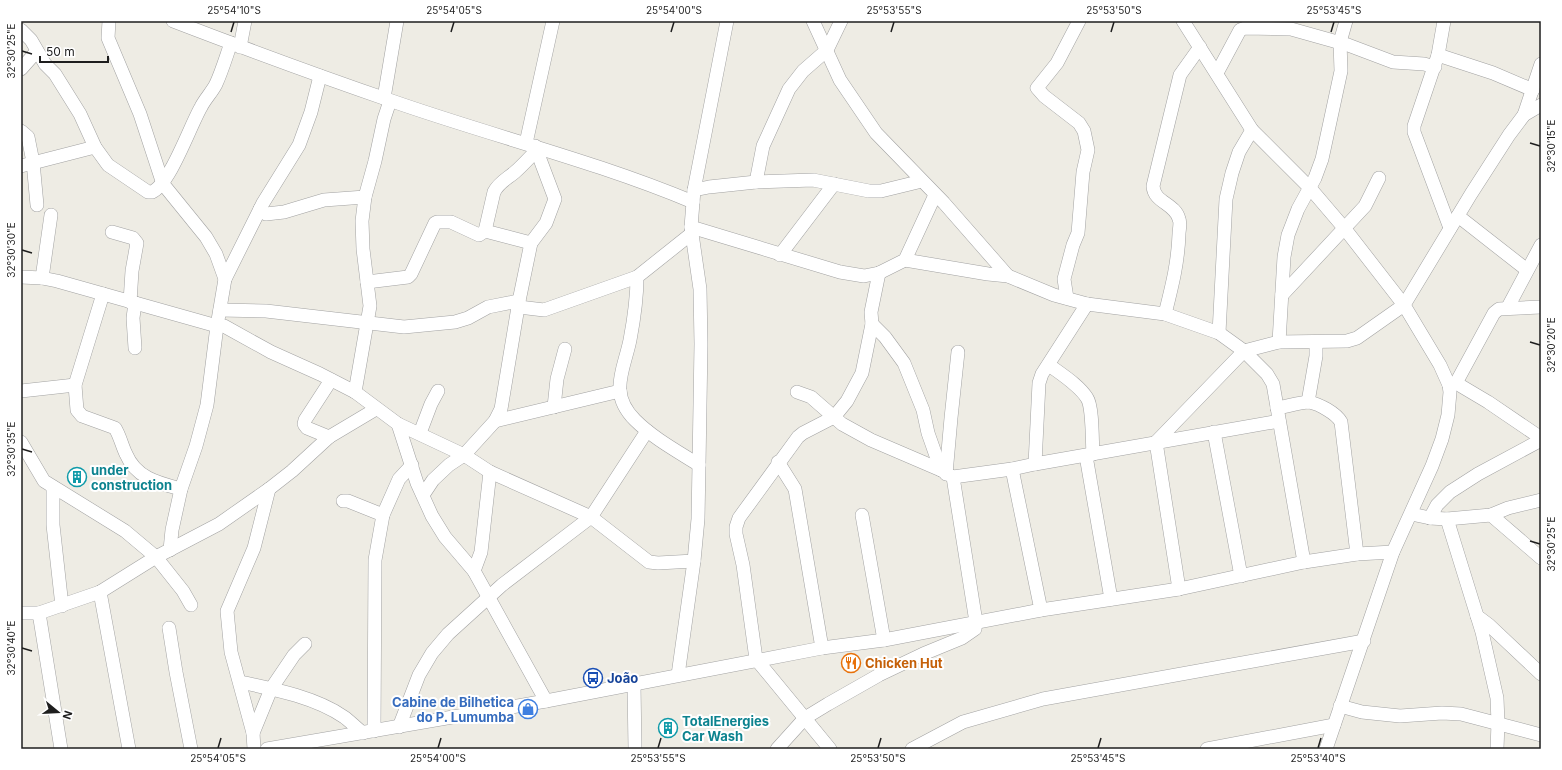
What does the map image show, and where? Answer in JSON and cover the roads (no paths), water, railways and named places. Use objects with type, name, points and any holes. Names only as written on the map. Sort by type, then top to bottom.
[{"type":"street","points":[[109,21],[108,38],[140,114],[163,184],[206,237],[216,254],[225,278]]},
{"type":"street","points":[[173,21],[320,76],[387,99],[533,147],[694,196],[709,187],[756,182],[813,180],[869,191],[881,191],[922,181]]},
{"type":"street","points":[[21,30],[31,40],[45,64],[55,74],[80,114],[95,147],[108,165],[148,192],[152,192],[163,184],[198,112],[216,84],[236,45],[245,21]]},
{"type":"street","points":[[355,392],[370,306],[362,235],[362,221],[365,197],[384,119],[397,21]]},
{"type":"street","points":[[485,232],[494,192],[497,186],[515,172],[533,147],[553,21]]},
{"type":"street","points":[[678,675],[694,561],[698,519],[702,344],[700,289],[691,230],[694,196],[727,21]]},
{"type":"street","points":[[813,21],[840,80],[876,134],[922,181],[1008,276]]},
{"type":"street","points":[[756,182],[763,146],[789,89],[803,71],[827,50],[841,21]]},
{"type":"street","points":[[1067,298],[1064,279],[1073,245],[1078,233],[1083,172],[1088,150],[1084,131],[1080,123],[1044,96],[1037,88],[1057,63],[1079,21]]},
{"type":"street","points":[[1183,21],[1252,130],[1310,188],[1345,229],[1404,305],[1452,384],[1488,402],[1541,439],[1478,474],[1450,492],[1437,505],[1430,518]]},
{"type":"street","points":[[1279,342],[1284,257],[1288,235],[1298,209],[1316,178],[1322,159],[1341,72],[1340,42],[1346,21]]},
{"type":"street","points":[[1444,21],[1437,61],[1414,126],[1414,132],[1450,228]]},
{"type":"street","points":[[1217,73],[1240,30],[1245,28],[1292,29],[1340,42],[1392,62],[1424,64],[1437,61],[1493,73],[1532,90]]},
{"type":"street","points":[[1165,314],[1177,268],[1179,219],[1174,210],[1155,196],[1153,186],[1180,75],[1200,47]]},
{"type":"street","points":[[21,69],[37,51]]},
{"type":"street","points":[[1524,116],[1541,64]]},
{"type":"street","points":[[170,550],[172,530],[181,489],[196,446],[207,405],[225,278],[260,209],[299,145],[312,112],[320,76]]},
{"type":"street","points":[[1156,442],[1244,351],[1279,342],[1347,341],[1357,338],[1404,305],[1450,228],[1509,135],[1524,116],[1541,105]]},
{"type":"street","points":[[1220,333],[1226,199],[1232,173],[1240,152],[1252,130]]},
{"type":"street","points":[[21,131],[28,136],[27,164],[37,205]]},
{"type":"street","points":[[27,164],[95,147]]},
{"type":"street","points":[[423,496],[433,480],[449,465],[464,455],[495,421],[501,409],[531,243],[546,223],[555,199],[533,147]]},
{"type":"street","points":[[1282,295],[1366,206],[1379,178]]},
{"type":"street","points":[[780,255],[834,184]]},
{"type":"street","points":[[905,260],[935,195]]},
{"type":"street","points":[[260,209],[264,213],[268,214],[284,212],[324,200],[365,197]]},
{"type":"street","points":[[42,278],[51,215]]},
{"type":"street","points":[[1458,216],[1527,270]]},
{"type":"street","points":[[367,282],[408,277],[411,274],[435,223],[437,222],[451,222],[479,235],[485,232],[531,243]]},
{"type":"street","points":[[691,230],[840,272],[864,276],[879,273],[905,260],[1008,276],[1054,295],[1087,304],[1165,314],[1220,333],[1244,351],[1268,374],[1273,384],[1304,562]]},
{"type":"street","points":[[220,310],[266,311],[330,318],[367,324],[404,327],[455,322],[468,318],[488,307],[519,304],[544,310],[637,277],[691,230]]},
{"type":"street","points":[[112,232],[133,238],[137,243],[132,271],[132,303],[135,348]]},
{"type":"street","points":[[1508,307],[1541,245]]},
{"type":"street","points":[[830,749],[756,659],[744,566],[736,534],[736,527],[739,518],[778,462],[803,433],[834,418],[847,401],[862,373],[872,324],[871,312],[879,273]]},
{"type":"street","points":[[21,277],[42,278],[217,326],[224,326],[271,352],[355,392],[398,424],[420,433],[464,455],[490,472],[591,517],[649,562],[694,561]]},
{"type":"street","points":[[637,277],[635,310],[629,343],[620,376],[622,403],[634,419],[647,431],[699,465]]},
{"type":"street","points":[[103,294],[75,385],[77,410],[82,416],[115,428],[126,455],[136,470],[156,483],[181,489]]},
{"type":"street","points":[[1035,464],[1039,383],[1042,374],[1087,304]]},
{"type":"street","points":[[1326,749],[1364,641],[1393,552],[1432,466],[1442,439],[1448,415],[1452,384],[1494,313],[1499,309],[1508,307],[1541,307]]},
{"type":"street","points":[[776,749],[805,718],[879,675],[923,654],[962,638],[975,629],[976,622],[947,474],[928,433],[923,410],[904,363],[885,337],[872,324]]},
{"type":"street","points":[[1308,402],[1316,356],[1316,342]]},
{"type":"street","points":[[554,407],[557,379],[565,349]]},
{"type":"street","points":[[947,474],[958,352]]},
{"type":"street","points":[[1049,365],[1081,390],[1088,399],[1090,455],[1111,599]]},
{"type":"street","points":[[329,437],[306,428],[304,424],[305,420],[331,380]]},
{"type":"street","points":[[21,392],[75,385]]},
{"type":"street","points":[[420,433],[431,404],[438,391]]},
{"type":"street","points":[[495,421],[620,391]]},
{"type":"street","points":[[797,392],[811,397],[842,424],[871,440],[947,474],[1012,469],[1214,432],[1278,415],[1308,402],[1332,411],[1338,416],[1341,422],[1357,554]]},
{"type":"street","points":[[21,613],[39,612],[62,606],[100,592],[156,557],[219,524],[292,471],[329,437],[376,409]]},
{"type":"street","points":[[398,424],[417,483],[432,516],[445,537],[474,571],[546,701]]},
{"type":"street","points":[[399,727],[419,675],[432,653],[448,634],[488,596],[591,517],[647,431]]},
{"type":"street","points":[[1214,432],[1241,576]]},
{"type":"street","points":[[21,442],[44,481],[125,531],[156,557],[183,591],[191,605]]},
{"type":"street","points":[[1156,442],[1179,589]]},
{"type":"street","points":[[778,462],[795,489],[822,648]]},
{"type":"street","points":[[368,732],[375,560],[383,515],[399,479],[412,465]]},
{"type":"street","points":[[1012,469],[1041,610]]},
{"type":"street","points":[[474,571],[481,552],[490,472]]},
{"type":"street","points":[[53,487],[53,525],[62,606]]},
{"type":"street","points":[[254,749],[254,732],[231,652],[227,611],[254,548],[269,489]]},
{"type":"street","points":[[1411,514],[1430,518],[1447,519],[1491,515],[1508,508],[1541,500]]},
{"type":"street","points":[[343,501],[383,515]]},
{"type":"street","points":[[862,515],[884,640]]},
{"type":"street","points":[[1491,515],[1541,558]]},
{"type":"street","points":[[1447,519],[1482,632],[1496,698],[1498,723],[1497,749]]},
{"type":"street","points":[[267,749],[546,701],[586,692],[634,685],[756,659],[884,640],[1041,610],[1179,589],[1304,562],[1357,554],[1393,552]]},
{"type":"street","points":[[100,592],[129,749]]},
{"type":"street","points":[[39,612],[61,749]]},
{"type":"street","points":[[1477,616],[1489,625],[1541,674]]},
{"type":"street","points":[[169,628],[191,749]]},
{"type":"street","points":[[912,749],[963,722],[1043,699],[1364,641]]},
{"type":"street","points":[[254,732],[271,689],[294,655],[305,644]]},
{"type":"street","points":[[240,682],[271,689],[317,703],[368,732]]},
{"type":"street","points":[[634,685],[636,749]]},
{"type":"street","points":[[1340,706],[1362,712],[1400,716],[1416,716],[1442,712],[1461,714],[1541,735]]},
{"type":"street","points":[[1207,749],[1334,725]]},
{"type":"place","name":"under construction","points":[[77,477]]},
{"type":"place","name":"Chicken Hut","points":[[851,663]]},
{"type":"place","name":"João","points":[[593,678]]},
{"type":"place","name":"Cabine de Bilhetica do P. Lumumba","points":[[528,709]]},
{"type":"place","name":"TotalEnergies Car Wash","points":[[668,728]]}]
